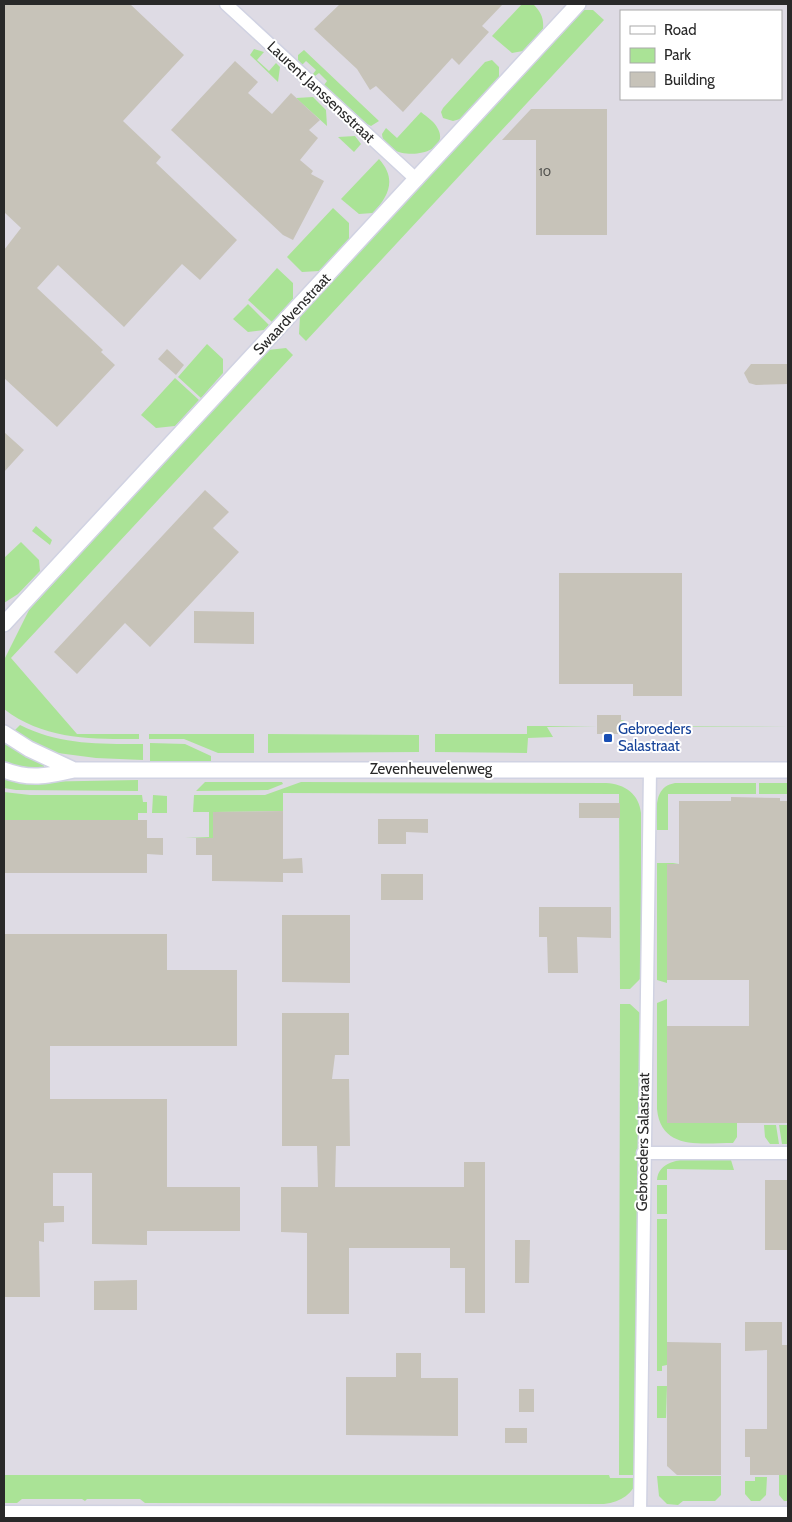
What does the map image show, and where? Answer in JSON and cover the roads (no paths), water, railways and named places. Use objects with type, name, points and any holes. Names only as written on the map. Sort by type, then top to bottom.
[{"type":"street","name":"Laurent Janssensstraat","points":[[226,4],[416,180]]},
{"type":"street","name":"Swaardvenstraat","points":[[4,624],[578,4]]},
{"type":"street","name":"Zevenheuvelenweg","points":[[4,733],[29,750],[74,770]]},
{"type":"street","name":"Zevenheuvelenweg","points":[[4,770],[18,775],[42,777],[74,770],[788,770]]},
{"type":"street","name":"Gebroeders Salastraat","points":[[640,1513],[643,1153],[650,770]]},
{"type":"street","points":[[643,1153],[788,1153]]},
{"type":"street","points":[[4,1512],[788,1513]]},
{"type":"place","name":"Gebroeders Salastraat","points":[[608,738]]}]
